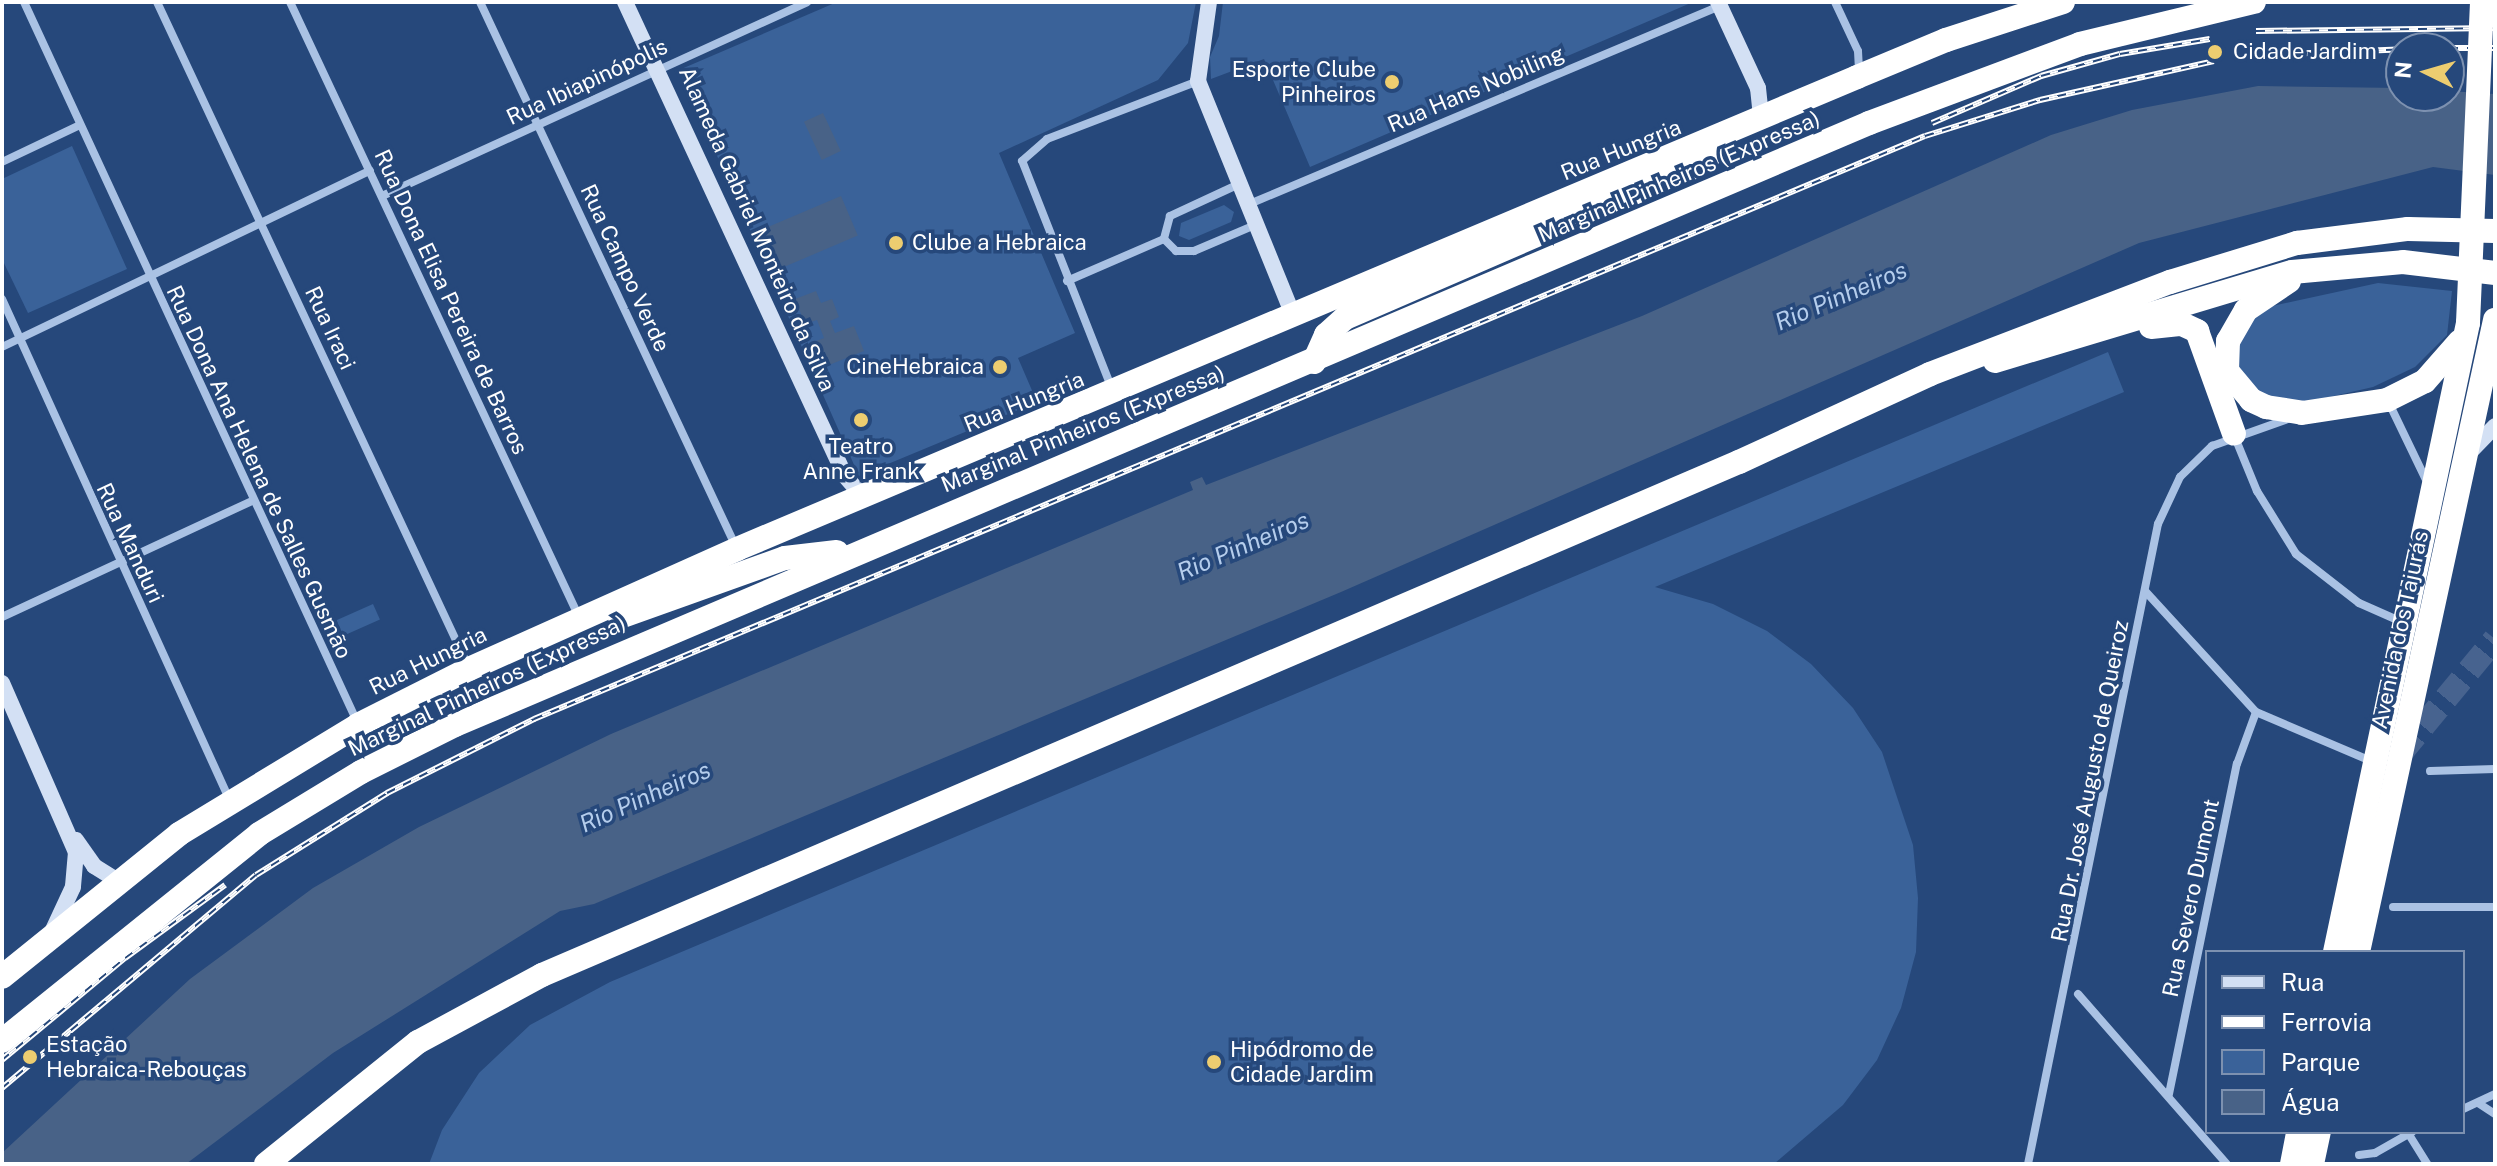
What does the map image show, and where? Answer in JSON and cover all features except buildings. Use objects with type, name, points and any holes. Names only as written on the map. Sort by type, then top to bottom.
[{"type":"highway","name":"Rua Hungria","points":[[2,977],[116,880],[230,801],[358,725],[469,669],[737,549],[1720,138],[1857,77],[2063,2]]},
{"type":"highway","name":"Marginal Pinheiros (Expressa)","points":[[2,1041],[248,842],[323,794],[455,725],[859,550],[1314,362],[2002,71],[2146,25],[2254,2]]},
{"type":"highway","name":"Avenida dos Tajurás","points":[[2335,950],[2467,328],[2482,2]]},
{"type":"highway","points":[[1314,362],[1326,335],[1345,318],[1698,165],[1709,157],[1720,138]]},
{"type":"highway","points":[[266,1164],[418,1042],[542,975],[1739,462],[1930,374],[2141,292],[2297,243],[2408,229],[2495,231]]},
{"type":"highway","points":[[1930,374],[2082,337],[2263,279],[2315,268],[2403,262],[2495,273]]},
{"type":"highway","points":[[2234,434],[2236,410],[2227,371],[2228,341],[2246,310],[2315,268]]},
{"type":"highway","name":"Avenida dos Tajurás","points":[[2358,950],[2495,320]]},
{"type":"highway","points":[[2082,337],[2172,323],[2191,327],[2201,339],[2234,434]]},
{"type":"highway","points":[[2227,371],[2251,400],[2302,413],[2387,400],[2425,381],[2467,328]]},
{"type":"highway","points":[[538,637],[590,628],[785,558],[859,550]]},
{"type":"highway","points":[[2292,1164],[2298,1134]]},
{"type":"highway","points":[[2312,1164],[2319,1134]]},
{"type":"street","name":"Rua Dona Ana Helena de Salles Gusmão","points":[[24,2],[148,278],[358,725]]},
{"type":"street","name":"Rua Iraci","points":[[157,2],[469,669]]},
{"type":"street","name":"Rua Dona Elisa Pereira de Barros","points":[[290,2],[579,618]]},
{"type":"street","name":"Rua Campo Verde","points":[[480,2],[737,549]]},
{"type":"street","name":"Alameda Gabriel Monteiro da Silva","points":[[625,2],[659,68],[845,476],[852,501]]},
{"type":"street","points":[[782,2],[786,12]]},
{"type":"street","name":"Rua Ibiapinópolis","points":[[382,196],[807,2]]},
{"type":"street","points":[[1209,2],[1198,81],[1237,185],[1293,315]]},
{"type":"street","points":[[1835,2],[1860,57],[1857,77]]},
{"type":"street","points":[[2019,16],[2039,2]]},
{"type":"street","points":[[1719,4],[1758,88],[1761,118]]},
{"type":"street","name":"Rua Hans Nobiling","points":[[1246,205],[1719,4]]},
{"type":"street","points":[[1114,393],[1022,171],[1024,156],[1047,139],[1198,81]]},
{"type":"street","points":[[1758,88],[1788,107]]},
{"type":"street","points":[[2,162],[80,125]]},
{"type":"street","points":[[2,347],[370,171]]},
{"type":"street","points":[[1237,185],[1170,216],[1164,239],[1171,249],[1185,252],[1255,225]]},
{"type":"street","points":[[1067,281],[1164,239]]},
{"type":"street","name":"Rua Manduri","points":[[2,299],[119,563],[230,801]]},
{"type":"street","points":[[2387,400],[2432,492]]},
{"type":"street","name":"Rua Dr. José Augusto de Queiroz","points":[[2028,1164],[2167,498],[2191,464],[2234,434],[2302,413]]},
{"type":"street","points":[[2462,462],[2495,426]]},
{"type":"street","points":[[2234,434],[2257,491],[2296,554],[2359,603],[2404,623]]},
{"type":"street","points":[[2,617],[252,501]]},
{"type":"street","points":[[2146,592],[2256,712],[2375,762]]},
{"type":"street","points":[[2,683],[71,833],[94,866],[116,880]]},
{"type":"street","name":"Rua Severo Dumont","points":[[2169,1094],[2237,764],[2256,712]]},
{"type":"street","points":[[2430,771],[2495,769]]},
{"type":"street","points":[[50,935],[76,873],[71,833]]},
{"type":"street","points":[[2393,907],[2495,907]]},
{"type":"street","points":[[2078,994],[2169,1094],[2227,1164]]},
{"type":"street","points":[[2465,1108],[2495,1094]]},
{"type":"street","points":[[2478,1103],[2495,1114]]},
{"type":"street","points":[[2359,1155],[2375,1153],[2408,1134]]},
{"type":"street","points":[[2411,1134],[2427,1164]]},
{"type":"green space","name":"Clube a Hebraica","points":[[837,2],[1196,2],[1188,43],[1158,80],[999,153],[1075,333],[1018,358],[1037,402],[859,476],[679,70]]},
{"type":"green space","name":"Esporte Clube Pinheiros","points":[[1223,2],[1693,2],[1310,167],[1264,59],[1211,79],[1210,57],[1219,36]]},
{"type":"green space","points":[[72,146],[127,269],[28,313],[2,259],[2,179]]},
{"type":"green space","points":[[1224,205],[1234,212],[1231,222],[1189,240],[1179,236],[1181,223]]},
{"type":"green space","points":[[2378,283],[2452,291],[2447,335],[2415,367],[2373,387],[2299,404],[2264,401],[2234,369],[2242,323],[2263,308]]},
{"type":"green space","points":[[2108,352],[2124,392],[1655,587],[1713,604],[1767,631],[1811,664],[1853,708],[1882,752],[1913,845],[1918,898],[1916,952],[1901,1008],[1877,1060],[1843,1105],[1774,1164],[429,1164],[442,1130],[479,1073],[530,1025],[610,982]]},
{"type":"green space","points":[[373,604],[380,620],[343,636],[336,620]]},
{"type":"water","name":"Rio Pinheiros","points":[[2258,86],[2385,88],[2385,112],[2465,112],[2465,92],[2495,94],[2495,175],[2433,167],[2139,243],[1341,592],[594,904],[560,911],[333,1053],[186,1164],[2,1164],[2,1153],[190,979],[313,888],[419,827],[611,734],[1193,490],[1190,482],[1202,477],[1206,485],[1642,316],[2051,135],[2132,110]]},
{"type":"water","points":[[823,113],[841,151],[822,160],[804,122]]},
{"type":"water","points":[[841,196],[858,236],[779,269],[762,230]]},
{"type":"water","points":[[816,291],[821,303],[832,299],[839,317],[830,321],[835,333],[854,326],[864,351],[824,367],[814,342],[824,338],[817,320],[805,324],[795,299]]},
{"type":"tunnel","points":[[2400,754],[2495,639]]},
{"type":"railway","points":[[2256,31],[2495,28]]},
{"type":"railway","points":[[1932,123],[2041,76],[2120,54],[2210,39]]},
{"type":"railway","points":[[2465,48],[2495,48]]},
{"type":"railway","points":[[2260,55],[2385,50]]},
{"type":"railway","points":[[2,1088],[256,875],[387,793],[534,719],[1925,136],[2040,100],[2214,61]]},
{"type":"railway","points":[[2,1060],[125,958],[225,885]]},
{"type":"place","name":"Cidade Jardim","points":[[2215,52]]},
{"type":"place","name":"Esporte Clube Pinheiros","points":[[1392,82]]},
{"type":"place","name":"Clube a Hebraica","points":[[896,243]]},
{"type":"place","name":"CineHebraica","points":[[1000,367]]},
{"type":"place","name":"Teatro Anne Frank","points":[[861,420]]},
{"type":"place","name":"Estação Hebraica-Rebouças","points":[[30,1057]]},
{"type":"place","name":"Hipódromo de Cidade Jardim","points":[[1214,1062]]}]
